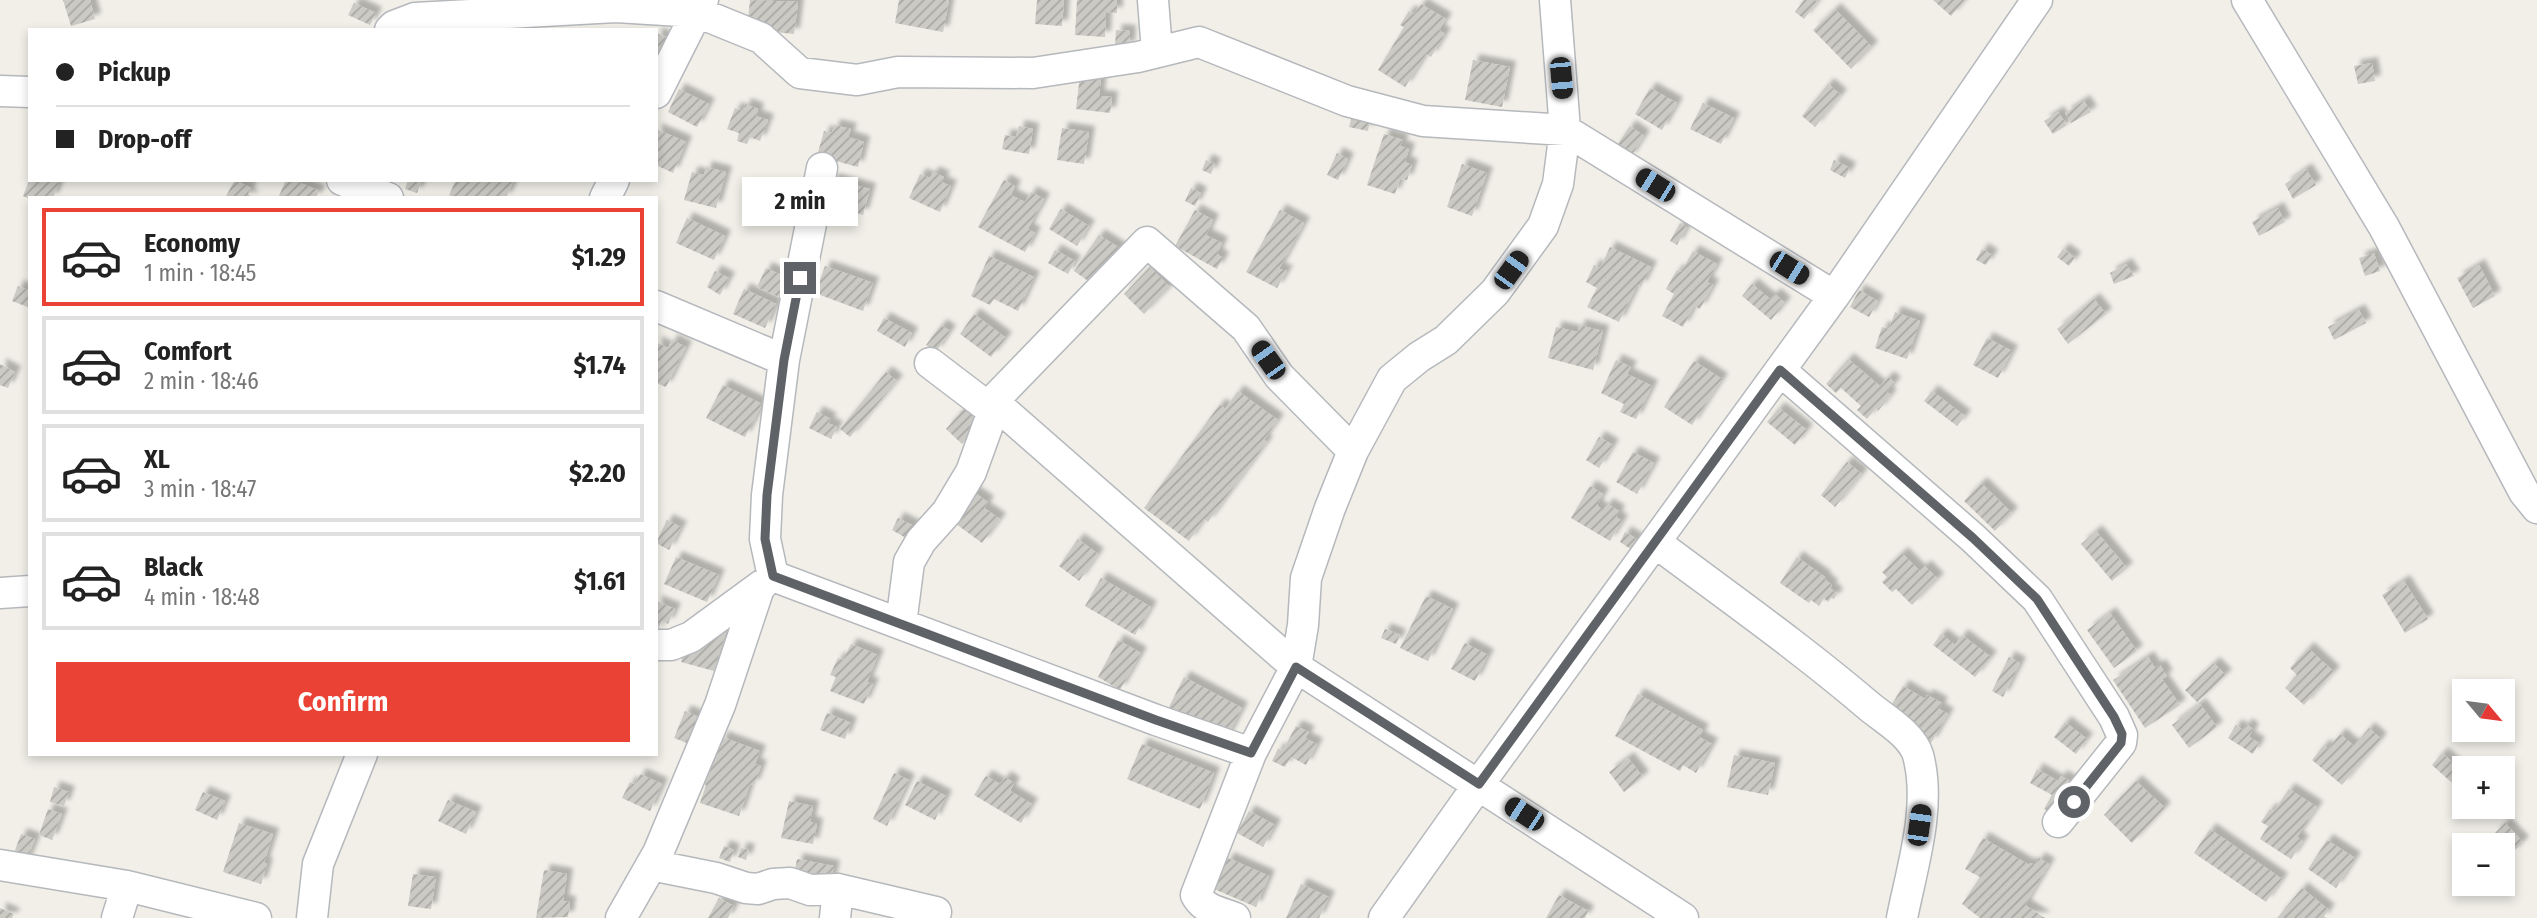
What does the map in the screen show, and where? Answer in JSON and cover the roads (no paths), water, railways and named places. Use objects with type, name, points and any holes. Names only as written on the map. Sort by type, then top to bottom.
[{"type":"street","points":[[1153,0],[1157,52]]},
{"type":"street","points":[[1235,918],[1208,908],[1196,895],[1251,753],[1296,667],[1303,625],[1306,578],[1353,451],[1392,379],[1446,340],[1495,292],[1543,226],[1558,184],[1565,130],[1555,0]]},
{"type":"street","points":[[1384,918],[1834,296],[2037,0]]},
{"type":"street","points":[[2247,0],[2384,227],[2524,492],[2537,508]]},
{"type":"street","points":[[658,89],[700,6]]},
{"type":"street","points":[[394,28],[415,18],[616,7],[700,6],[761,38],[800,73],[857,80],[898,72],[1033,73],[1157,52],[1199,41],[1347,101],[1423,121],[1565,130],[1834,296]]},
{"type":"street","points":[[0,92],[28,92]]},
{"type":"street","points":[[621,918],[652,865],[720,705],[766,582],[767,495],[784,360],[822,168]]},
{"type":"street","points":[[347,182],[383,196]]},
{"type":"street","points":[[1353,451],[1279,376],[1246,328],[1147,242],[994,400],[1296,667],[1683,918]]},
{"type":"street","points":[[658,307],[784,360]]},
{"type":"street","points":[[901,624],[909,562],[922,541],[947,512],[971,472],[993,411],[930,363]]},
{"type":"street","points":[[1780,370],[1973,538],[2037,599],[2099,692],[2122,734],[2121,743],[2058,822]]},
{"type":"street","points":[[1655,542],[1833,675],[1905,736],[1917,752],[1923,776],[1922,807],[1902,918]]},
{"type":"street","points":[[766,582],[901,624],[1251,753]]},
{"type":"street","points":[[658,645],[671,645],[691,637],[766,582]]},
{"type":"street","points":[[0,593],[28,592]]},
{"type":"street","points":[[312,918],[318,864],[361,756]]},
{"type":"street","points":[[0,865],[127,886],[256,918]]},
{"type":"street","points":[[652,865],[716,878],[746,888],[758,889],[773,884],[790,883],[837,904],[936,912]]},
{"type":"street","points":[[117,918],[127,886]]}]
